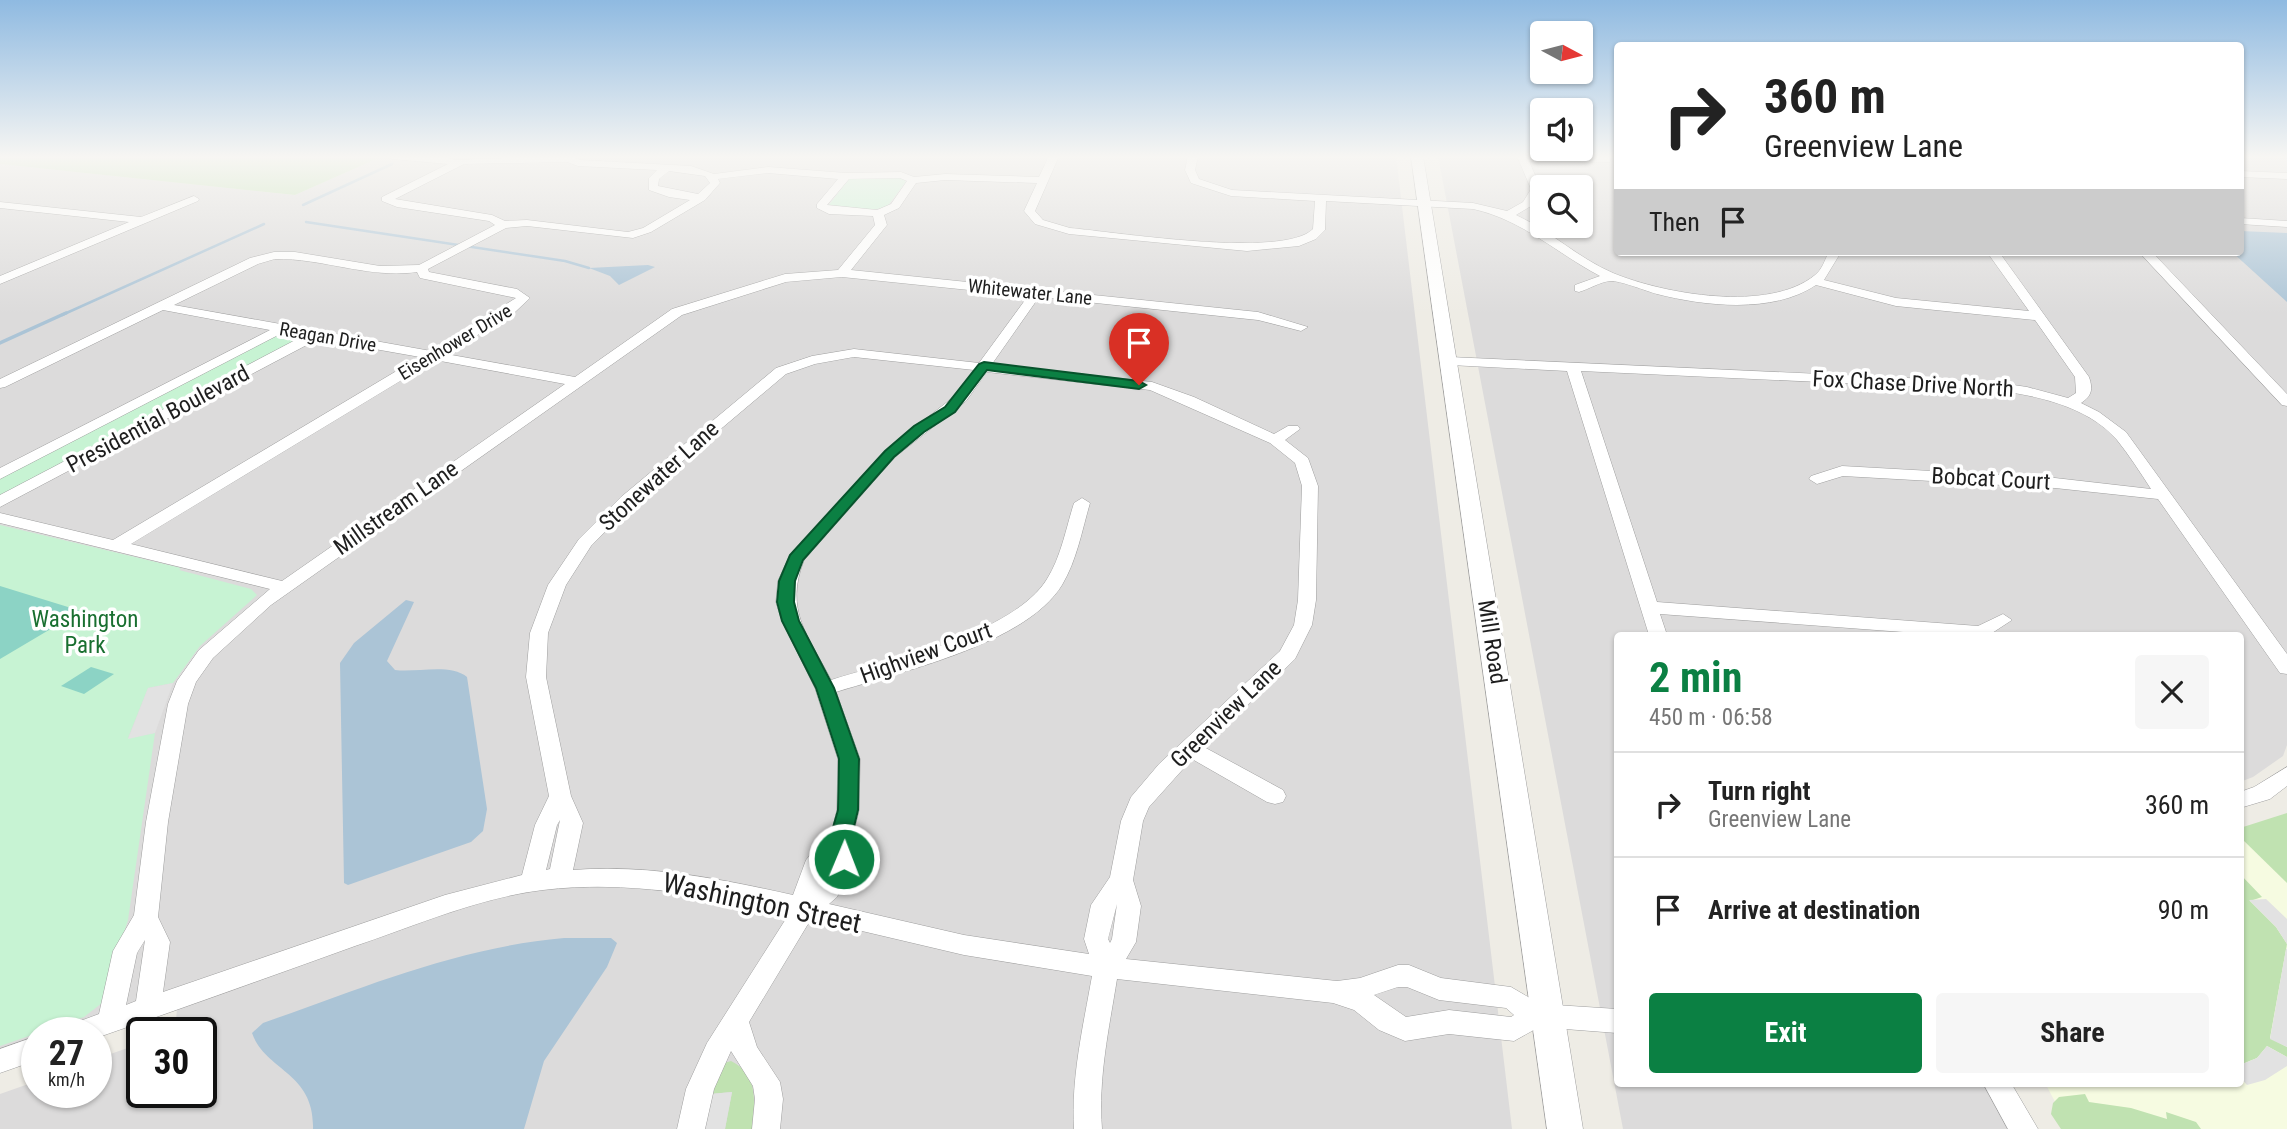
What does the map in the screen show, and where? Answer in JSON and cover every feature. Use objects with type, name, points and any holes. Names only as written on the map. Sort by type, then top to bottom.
[{"type":"street","points":[[35,209],[141,220]]},
{"type":"street","points":[[0,280],[170,209]]},
{"type":"street","points":[[433,209],[482,216],[503,225]]},
{"type":"street","points":[[422,268],[503,225],[527,223],[629,236],[647,230],[683,209]]},
{"type":"street","points":[[825,209],[878,213],[890,209]]},
{"type":"street","points":[[1029,209],[1030,214],[1039,222],[1069,231],[1247,248],[1298,243],[1312,237],[1319,230],[1320,209]]},
{"type":"street","name":"Mill Road","points":[[1426,209],[1450,361],[1541,1016],[1565,1129]]},
{"type":"street","points":[[1485,209],[1510,214],[1611,276],[1662,292],[1733,299],[1777,297],[1817,282],[1896,302],[2038,316]]},
{"type":"street","points":[[1510,214],[1519,209]]},
{"type":"street","points":[[842,273],[881,225],[882,220],[878,213]]},
{"type":"street","points":[[2244,221],[2287,224]]},
{"type":"street","points":[[1022,226],[1039,222]]},
{"type":"street","points":[[1298,243],[1317,252]]},
{"type":"street","name":"Eisenhower Drive","points":[[0,384],[254,261],[273,255],[386,270],[422,268],[424,275],[513,292],[524,298],[513,308],[116,546]]},
{"type":"street","points":[[1817,282],[1833,256]]},
{"type":"street","points":[[1996,256],[2085,386],[2083,395],[2069,404]]},
{"type":"street","points":[[2149,256],[2287,402]]},
{"type":"street","name":"Whitewater Lane","points":[[842,273],[1258,316],[1301,327]]},
{"type":"street","name":"Millstream Lane","points":[[111,1017],[125,951],[146,917],[171,730],[187,681],[206,654],[231,628],[284,587],[664,320],[693,305],[785,278],[842,273]]},
{"type":"street","points":[[1579,288],[1611,276]]},
{"type":"street","points":[[691,1129],[700,1089],[716,1052],[804,910],[829,890],[844,859],[843,831],[848,810],[849,759],[825,688],[791,621],[785,602],[787,581],[796,559],[890,454],[919,429],[950,409],[1036,293]]},
{"type":"street","name":"Reagan Drive","points":[[161,306],[577,382]]},
{"type":"street","name":"Presidential Boulevard","points":[[0,474],[283,328]]},
{"type":"street","name":"Presidential Boulevard","points":[[0,502],[317,334]]},
{"type":"street","name":"Stonewater Lane","points":[[544,881],[560,877],[572,822],[560,796],[536,677],[539,633],[557,585],[581,549],[627,500],[765,383],[802,362],[854,353],[984,366]]},
{"type":"street","name":"Fox Chase Drive North","points":[[1450,361],[2001,387],[2030,391],[2069,404],[2101,419],[2120,434],[2287,668]]},
{"type":"street","name":"Greenview Lane","points":[[984,366],[1152,386],[1275,440],[1302,461],[1308,473],[1307,600],[1303,625],[1288,655],[1159,778],[1139,803],[1132,821],[1121,880],[1129,906],[1124,942],[1106,967]]},
{"type":"street","points":[[1573,367],[1657,632]]},
{"type":"street","points":[[1275,440],[1293,429]]},
{"type":"street","name":"Bobcat Court","points":[[1817,479],[1842,471],[2070,484],[2165,495]]},
{"type":"street","name":"Highview Court","points":[[825,688],[975,639],[1033,607],[1052,586],[1064,562],[1082,503]]},
{"type":"street","points":[[0,518],[284,587]]},
{"type":"street","points":[[1649,607],[1981,632],[2003,620]]},
{"type":"street","points":[[1191,749],[1275,796]]},
{"type":"street","points":[[2244,799],[2262,793],[2287,775]]},
{"type":"street","name":"Washington Street","points":[[112,1021],[436,908],[544,881],[622,877],[679,881],[994,951],[1106,967],[1337,992],[1360,989],[1398,976],[1409,976],[1439,989],[1511,998],[1541,1016]]},
{"type":"street","name":"Millstream Lane","points":[[146,917],[158,942],[148,1008]]},
{"type":"street","points":[[1088,1129],[1086,1098],[1089,1069],[1106,967]]},
{"type":"street","name":"Washington Street","points":[[1337,992],[1363,1002],[1388,1022],[1405,1029],[1450,1023],[1514,1029],[1541,1016]]},
{"type":"street","points":[[1541,1016],[1614,1021]]},
{"type":"street","points":[[736,1022],[746,1052],[766,1082],[769,1099],[766,1129]]},
{"type":"street","points":[[0,1061],[21,1054]]},
{"type":"street","points":[[1998,1087],[2024,1129]]},
{"type":"shaded area","points":[[0,209],[1402,209],[1512,1129],[0,1129],[0,1094],[21,1087],[21,1108],[112,1108],[112,1053],[126,1049],[126,1108],[217,1108],[217,1017],[176,1017],[178,998],[112,1021],[112,1017],[21,1017],[21,1054],[0,1061]]},
{"type":"shaded area","points":[[1448,209],[1530,209],[1530,238],[1593,238],[1593,209],[1614,209],[1614,256],[2244,256],[2244,209],[2287,209],[2287,745],[2283,756],[2244,780],[2244,632],[1614,632],[1614,1082]]},
{"type":"shaded area","points":[[2244,231],[2287,233],[2287,302],[2236,256],[2244,256]]},
{"type":"shaded area","points":[[648,265],[655,267],[619,285],[610,276],[589,268]]},
{"type":"shaded area","points":[[0,586],[81,611],[0,659]]},
{"type":"shaded area","points":[[406,600],[414,602],[387,661],[395,670],[442,669],[467,677],[487,809],[483,831],[471,842],[348,885],[344,883],[340,663],[354,643]]},
{"type":"shaded area","points":[[91,667],[114,674],[84,694],[61,686]]},
{"type":"shaded area","points":[[173,683],[155,733],[128,739],[148,688]]},
{"type":"shaded area","points":[[2287,821],[2287,1129],[2074,1129],[2061,1113],[2047,1087],[2244,1087],[2244,833]]},
{"type":"shaded area","points":[[2266,899],[2287,919],[2287,944],[2276,927],[2249,900]]},
{"type":"shaded area","points":[[564,938],[611,938],[617,943],[607,967],[544,1061],[524,1129],[313,1129],[306,1095],[258,1046],[252,1033],[263,1023],[411,971],[487,950]]},
{"type":"shaded area","points":[[2287,949],[2287,1047],[2270,1039]]},
{"type":"shaded area","points":[[2267,1046],[2287,1057],[2287,1066],[2265,1080],[2247,1085],[2244,1082],[2244,1063],[2257,1058]]},
{"type":"shaded area","points":[[1615,1087],[1987,1087],[2012,1129],[1623,1129]]},
{"type":"shaded area","points":[[732,1092],[725,1129],[701,1129],[710,1094]]},
{"type":"green space","points":[[287,334],[299,339],[0,499],[0,477],[273,337]]},
{"type":"green space","name":"Washington Park","points":[[0,525],[181,568],[179,570],[251,589],[257,595],[200,646],[173,683],[148,688],[128,738],[155,733],[128,920],[102,1003],[84,1017],[21,1017],[21,1039],[0,1046]]},
{"type":"green space","points":[[2287,813],[2287,883],[2244,841],[2244,827]]},
{"type":"green space","points":[[2244,878],[2262,897],[2250,901],[2276,927],[2287,944],[2270,1038],[2287,1047],[2287,1057],[2267,1046],[2257,1058],[2244,1063]]},
{"type":"green space","points":[[731,1061],[747,1074],[751,1082],[754,1100],[752,1129],[725,1129],[732,1092],[710,1094],[724,1063]]},
{"type":"green space","points":[[2085,1094],[2089,1102],[2131,1108],[2167,1119],[2166,1112],[2196,1122],[2201,1129],[2061,1129],[2051,1114],[2053,1103],[2059,1097]]},
{"type":"waterway","points":[[306,222],[565,261],[589,268]]},
{"type":"waterway","points":[[62,315],[264,224]]},
{"type":"waterway","points":[[0,343],[66,313]]},
{"type":"route","points":[[844,859],[843,831],[848,810],[849,759],[825,688],[791,621],[785,602],[787,581],[796,559],[813,536],[890,454],[904,440],[950,409],[984,366],[1139,385]]}]
